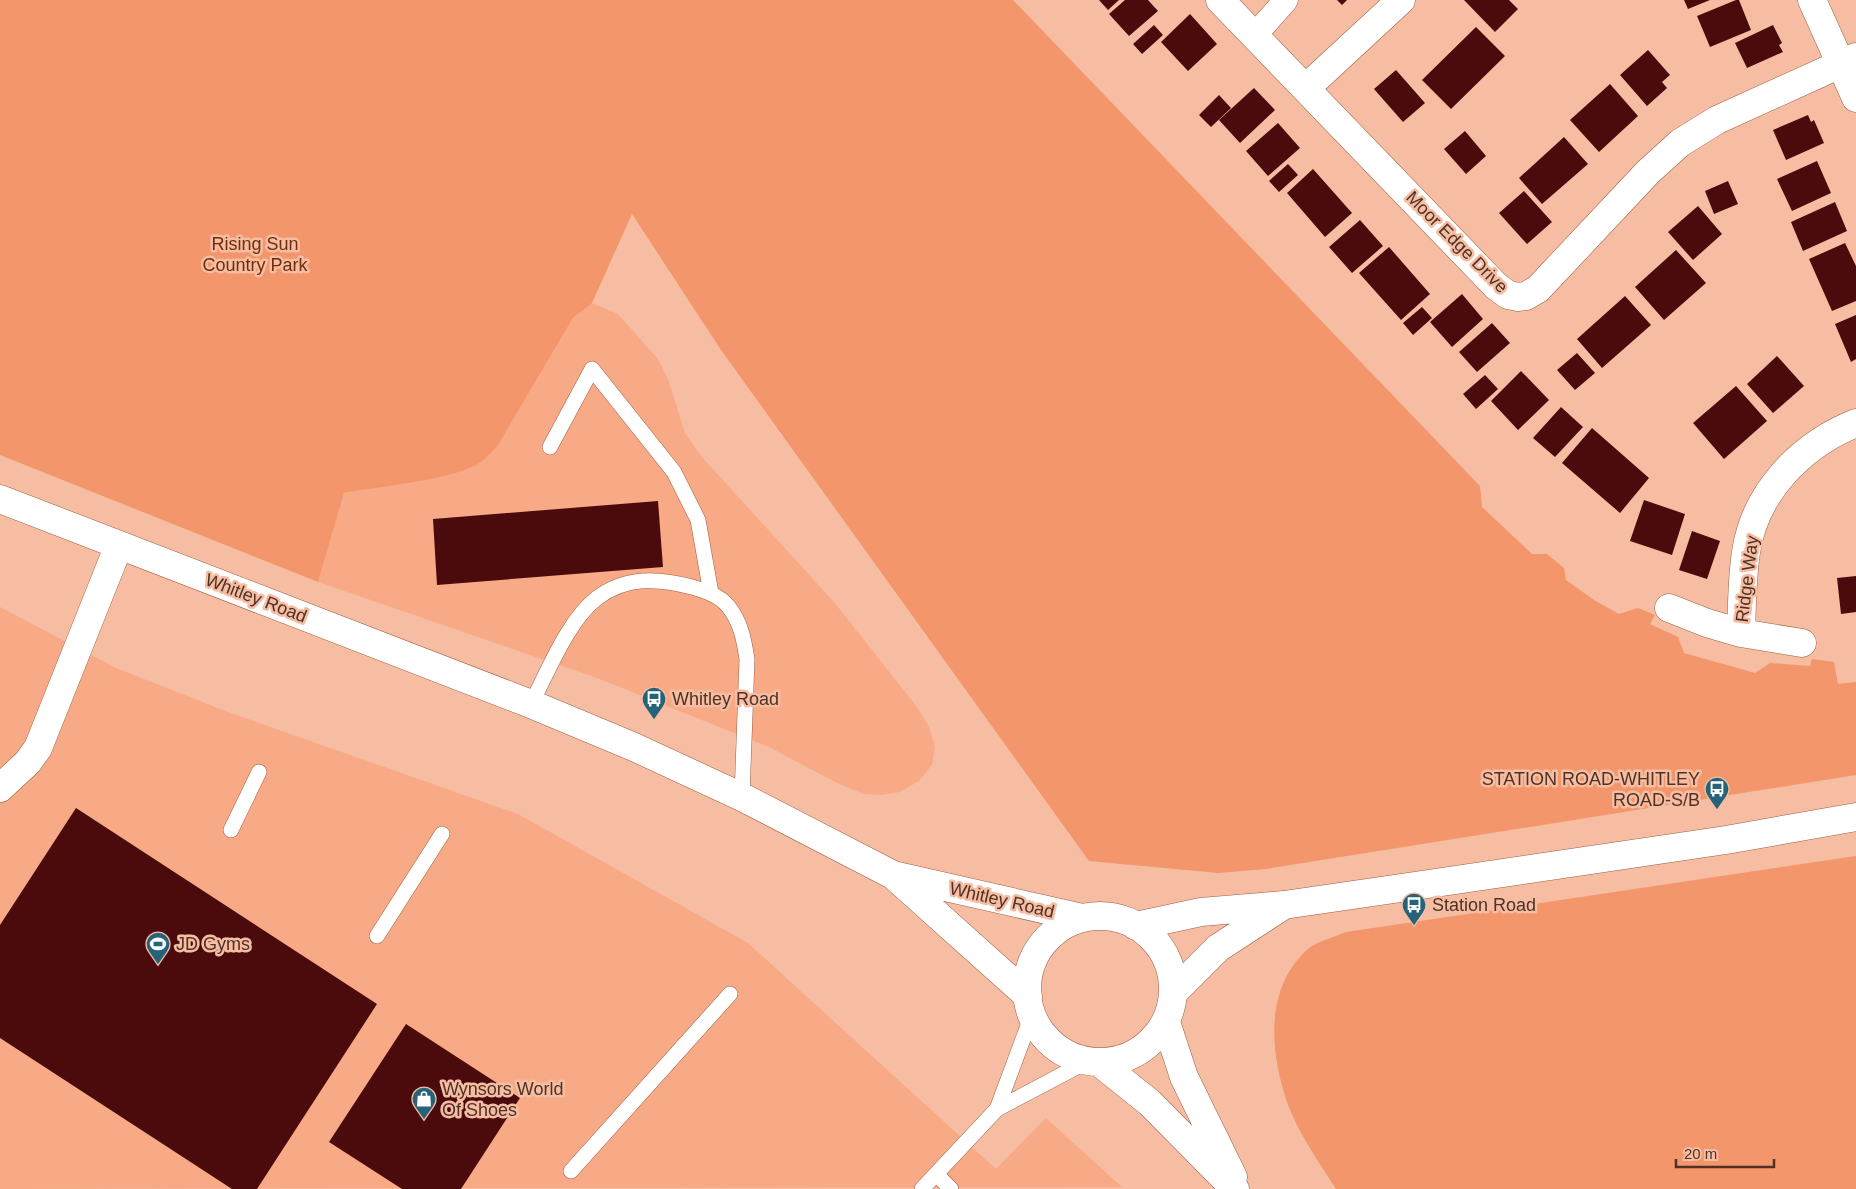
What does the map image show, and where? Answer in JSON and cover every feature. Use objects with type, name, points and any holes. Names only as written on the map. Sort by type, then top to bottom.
[{"type":"main road","name":"Moor Edge Drive","points":[[1220,0],[1496,286],[1508,295],[1518,297],[1526,296],[1548,280],[1648,172],[1680,142],[1717,120],[1848,60]]},
{"type":"main road","points":[[1306,88],[1400,0]]},
{"type":"main road","points":[[1812,0],[1848,60],[1856,98]]},
{"type":"main road","name":"Ridge Way","points":[[1741,633],[1746,552],[1760,506],[1783,474],[1804,453],[1821,439],[1856,423]]},
{"type":"main road","name":"Whitley Road","points":[[0,499],[531,704],[634,747],[742,797],[893,875],[1082,918]]},
{"type":"main road","points":[[0,788],[28,762],[38,748],[119,545]]},
{"type":"main road","name":"Ridge Way","points":[[1669,608],[1707,623],[1741,633],[1802,643]]},
{"type":"main road","points":[[1136,926],[1202,912],[1284,905],[1726,840],[1856,817]]},
{"type":"main road","name":"Whitley Road","points":[[893,875],[1030,1005]]},
{"type":"main road","points":[[1094,1062],[1124,1058],[1141,1050],[1155,1038],[1166,1022],[1174,992],[1218,948],[1284,905]]},
{"type":"main road","points":[[1174,992],[1164,957],[1151,939],[1136,926],[1116,919],[1082,918],[1062,926],[1036,948],[1030,961],[1028,976],[1030,1005],[1043,1032],[1056,1046],[1070,1055],[1094,1062],[1150,1103],[1234,1189]]},
{"type":"main road","points":[[1166,1022],[1184,1077],[1239,1189]]},
{"type":"street","points":[[1255,35],[1286,0]]},
{"type":"lane","points":[[550,447],[592,369],[674,472],[698,520],[711,592]]},
{"type":"lane","points":[[531,704],[572,629],[584,611],[609,590],[625,583],[644,580],[672,582],[711,592],[727,604],[738,620],[744,639],[747,659],[742,797]]},
{"type":"lane","points":[[231,830],[259,772]]},
{"type":"lane","points":[[377,936],[442,834]]},
{"type":"lane","points":[[571,1171],[730,994]]},
{"type":"lane","points":[[997,1109],[1030,1005]]},
{"type":"lane","points":[[922,1189],[997,1109],[1094,1062]]},
{"type":"lane","points":[[936,1174],[951,1189]]},
{"type":"shaded area","points":[[592,303],[618,314],[658,359],[668,379],[685,433],[701,456],[834,602],[917,707],[929,727],[935,747],[932,765],[919,781],[900,792],[881,795],[864,794],[839,784],[769,747],[597,678],[318,582],[344,493],[452,474],[498,445],[573,318]]},
{"type":"shaded area","points":[[0,607],[116,668],[228,712],[518,814],[748,943],[996,1169],[1046,1118],[1122,1187],[0,1189]]},
{"type":"green space","name":"Rising Sun Country Park","points":[[0,0],[1013,0],[1480,486],[1482,507],[1532,554],[1547,554],[1564,568],[1566,580],[1594,600],[1619,614],[1638,608],[1655,615],[1650,624],[1678,637],[1684,653],[1755,673],[1770,663],[1810,666],[1812,659],[1834,662],[1838,684],[1856,682],[1856,775],[1266,869],[1218,873],[1089,861],[721,350],[632,214],[592,303],[573,318],[498,445],[482,461],[463,471],[430,479],[344,493],[318,582],[0,455]]},
{"type":"green space","points":[[1856,856],[1856,1189],[1336,1189],[1297,1125],[1281,1083],[1275,1042],[1275,1021],[1278,1001],[1284,982],[1294,965],[1308,949],[1321,941],[1346,932]]},
{"type":"building","points":[[1099,0],[1119,0],[1108,10]]},
{"type":"building","points":[[1125,0],[1148,0],[1158,11],[1129,36],[1109,14]]},
{"type":"building","points":[[1337,0],[1347,0],[1342,5]]},
{"type":"building","points":[[1464,0],[1509,0],[1518,9],[1495,32]]},
{"type":"building","points":[[1684,0],[1710,0],[1688,9]]},
{"type":"building","points":[[1739,0],[1751,30],[1710,47],[1697,16]]},
{"type":"building","points":[[1190,14],[1217,44],[1188,71],[1161,42]]},
{"type":"building","points":[[1154,25],[1163,35],[1142,54],[1133,44]]},
{"type":"building","points":[[1773,25],[1782,43],[1779,45],[1783,52],[1747,68],[1735,43]]},
{"type":"building","points":[[1476,27],[1505,56],[1451,109],[1422,80]]},
{"type":"building","points":[[1648,50],[1670,75],[1662,82],[1667,88],[1647,106],[1620,75]]},
{"type":"building","points":[[1396,70],[1425,103],[1403,122],[1374,89]]},
{"type":"building","points":[[1610,84],[1638,116],[1599,152],[1570,120]]},
{"type":"building","points":[[1254,88],[1275,110],[1240,143],[1219,120]]},
{"type":"building","points":[[1219,95],[1231,108],[1211,127],[1199,115]]},
{"type":"building","points":[[1808,115],[1811,122],[1814,120],[1824,143],[1786,160],[1773,130]]},
{"type":"building","points":[[1278,123],[1300,148],[1268,176],[1246,151]]},
{"type":"building","points":[[1465,131],[1486,156],[1466,174],[1444,149]]},
{"type":"building","points":[[1564,137],[1588,164],[1542,204],[1519,178]]},
{"type":"building","points":[[1817,161],[1831,193],[1792,211],[1777,179]]},
{"type":"building","points":[[1288,164],[1298,175],[1279,192],[1269,181]]},
{"type":"building","points":[[1313,169],[1352,213],[1325,237],[1287,193]]},
{"type":"building","points":[[1728,181],[1738,204],[1714,214],[1705,191]]},
{"type":"building","points":[[1524,191],[1552,222],[1527,244],[1499,213]]},
{"type":"building","points":[[1835,202],[1847,231],[1803,251],[1791,222]]},
{"type":"building","points":[[1698,206],[1722,234],[1693,260],[1668,232]]},
{"type":"building","points":[[1360,220],[1383,246],[1352,273],[1329,247]]},
{"type":"building","points":[[1845,243],[1856,266],[1856,301],[1832,311],[1809,259]]},
{"type":"building","points":[[1389,247],[1430,294],[1401,320],[1359,273]]},
{"type":"building","points":[[1676,250],[1706,283],[1664,320],[1635,287]]},
{"type":"building","points":[[1462,294],[1483,319],[1452,347],[1430,322]]},
{"type":"building","points":[[1625,296],[1651,325],[1602,368],[1577,339]]},
{"type":"building","points":[[1422,307],[1432,318],[1413,335],[1403,323]]},
{"type":"building","points":[[1856,315],[1856,359],[1851,362],[1835,324]]},
{"type":"building","points":[[1492,323],[1510,343],[1477,372],[1459,352]]},
{"type":"building","points":[[1577,353],[1595,373],[1575,390],[1557,370]]},
{"type":"building","points":[[1777,356],[1804,386],[1773,413],[1747,384]]},
{"type":"building","points":[[1521,371],[1549,400],[1518,430],[1491,401]]},
{"type":"building","points":[[1485,375],[1498,389],[1476,409],[1463,394]]},
{"type":"building","points":[[1736,386],[1767,421],[1724,459],[1693,423]]},
{"type":"building","points":[[1561,407],[1583,427],[1555,457],[1533,438]]},
{"type":"building","points":[[1592,428],[1649,478],[1620,513],[1562,463]]},
{"type":"building","points":[[1644,500],[1685,514],[1672,555],[1630,541]]},
{"type":"building","points":[[658,501],[663,567],[437,585],[433,519]]},
{"type":"building","points":[[1692,531],[1720,541],[1707,579],[1679,570]]},
{"type":"building","points":[[1856,576],[1856,612],[1841,614],[1837,578]]},
{"type":"building","name":"JD Gyms","points":[[76,808],[377,1004],[257,1189],[232,1189],[0,1038],[0,925]]},
{"type":"building","name":"Wynsors World Of Shoes","points":[[406,1024],[520,1098],[461,1189],[402,1189],[329,1142]]},
{"type":"place","name":"Whitley Road","points":[[654,720]]},
{"type":"place","name":"STATION ROAD-WHITLEY ROAD-S/B","points":[[1717,810]]},
{"type":"place","name":"Station Road","points":[[1414,926]]},
{"type":"place","name":"JD Gyms","points":[[158,965]]},
{"type":"place","name":"Wynsors World Of Shoes","points":[[424,1120]]}]
